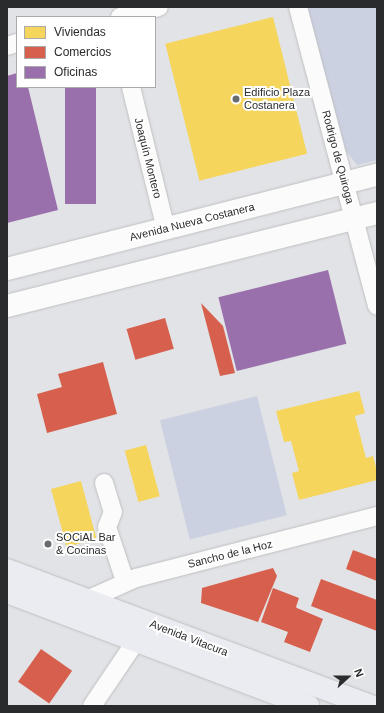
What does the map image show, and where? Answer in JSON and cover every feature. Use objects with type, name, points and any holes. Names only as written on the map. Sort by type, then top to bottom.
[{"type":"main road","name":"Avenida Nueva Costanera","points":[[7,269],[377,175]]},
{"type":"main road","points":[[7,306],[377,213]]},
{"type":"main road","name":"Avenida Vitacura","points":[[7,570],[371,706]]},
{"type":"main road","name":"Avenida Vitacura","points":[[7,592],[308,706]]},
{"type":"street","points":[[124,16],[159,7]]},
{"type":"street","name":"Rodrigo de Quiroga","points":[[298,7],[377,306]]},
{"type":"street","name":"Joaquín Montero","points":[[131,88],[166,229]]},
{"type":"street","points":[[104,483],[113,512],[107,527],[125,581]]},
{"type":"street","name":"Sancho de la Hoz","points":[[87,600],[125,581],[377,516]]},
{"type":"street","points":[[92,706],[136,641]]},
{"type":"shaded area","points":[[307,7],[377,7],[377,160],[357,165],[346,151]]},
{"type":"shaded area","points":[[257,396],[287,515],[190,540],[160,420]]},
{"type":"building: Viviendas","name":"Edificio Plaza Costanera","points":[[273,17],[307,154],[199,181],[165,44]]},
{"type":"building: Viviendas","points":[[359,391],[365,413],[355,416],[366,458],[373,456],[377,471],[377,480],[299,500],[292,473],[299,471],[291,441],[284,442],[276,411]]},
{"type":"building: Viviendas","points":[[146,445],[160,496],[138,502],[125,451]]},
{"type":"building: Viviendas","points":[[81,481],[97,539],[67,547],[51,489]]},
{"type":"building: Comercios","points":[[201,303],[223,326],[235,373],[220,376]]},
{"type":"building: Comercios","points":[[165,318],[174,349],[135,360],[127,329]]},
{"type":"building: Comercios","points":[[103,362],[117,414],[47,433],[37,394],[62,387],[58,374]]},
{"type":"building: Comercios","points":[[353,550],[377,559],[377,581],[346,569]]},
{"type":"building: Comercios","points":[[273,568],[277,576],[258,622],[201,603],[202,588]]},
{"type":"building: Comercios","points":[[321,579],[377,600],[377,631],[311,606]]},
{"type":"building: Comercios","points":[[273,588],[299,598],[297,608],[323,619],[310,652],[284,642],[288,632],[261,622]]},
{"type":"building: Comercios","points":[[41,649],[72,671],[49,704],[18,682]]},
{"type":"building: Oficinas","points":[[16,73],[16,88],[28,88],[58,210],[7,223],[7,76]]},
{"type":"building: Oficinas","points":[[65,88],[96,88],[96,204],[65,204]]},
{"type":"building: Oficinas","points":[[328,270],[346,344],[237,371],[218,297]]},
{"type":"place","name":"Edificio Plaza Costanera","points":[[236,99]]},
{"type":"place","name":"SOCiAL Bar & Cocinas","points":[[48,544]]}]
